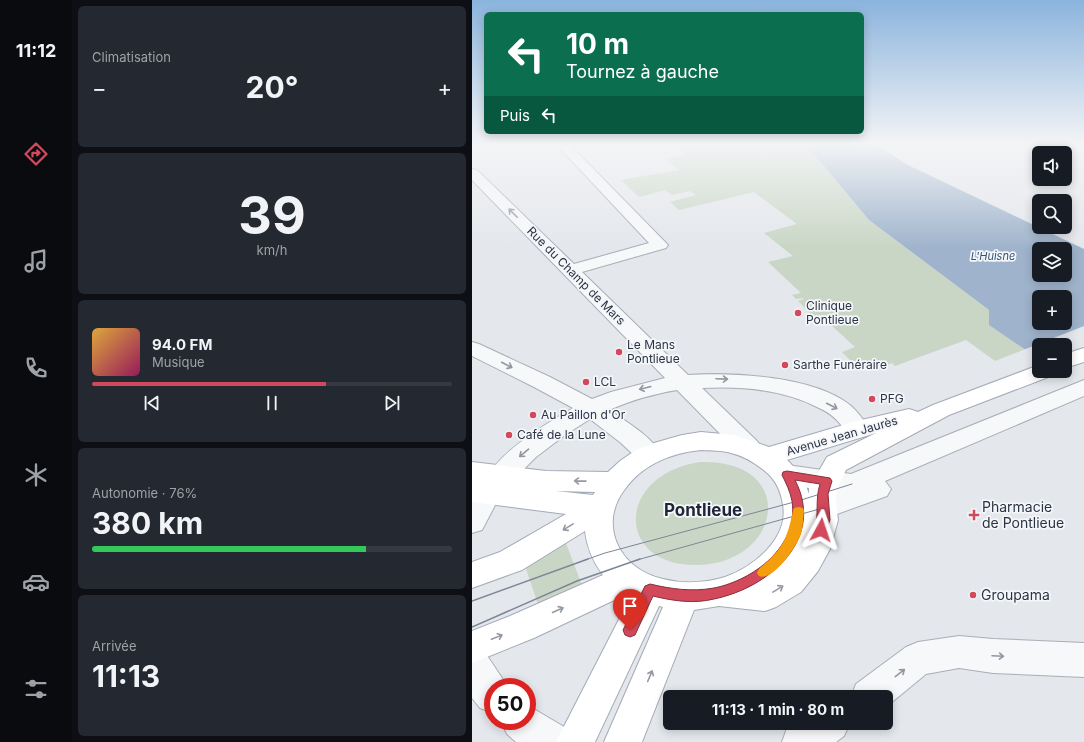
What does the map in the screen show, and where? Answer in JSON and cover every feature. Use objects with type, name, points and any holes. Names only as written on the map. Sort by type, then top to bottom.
[{"type":"main road","points":[[1072,359],[1084,354]]},
{"type":"main road","name":"Avenue Jean Jaurès","points":[[824,494],[836,464],[941,410],[1032,375]]},
{"type":"main road","name":"Avenue Jean Jaurès","points":[[768,460],[857,429],[941,410]]},
{"type":"main road","points":[[698,595],[740,586],[763,573],[772,565],[787,548],[794,534],[798,515],[797,496],[768,460],[722,441],[694,441],[667,447],[649,454],[627,469],[615,482],[601,507],[599,520],[600,541],[613,565],[639,584],[666,594],[698,595],[765,597],[790,582],[807,562],[815,549],[824,520],[824,494]]},
{"type":"main road","points":[[483,484],[546,480],[615,482]]},
{"type":"main road","points":[[483,484],[601,507]]},
{"type":"main road","points":[[472,575],[511,561],[601,507]]},
{"type":"main road","points":[[472,647],[522,626],[639,584]]},
{"type":"main road","points":[[575,742],[639,584]]},
{"type":"main road","points":[[623,742],[698,595]]},
{"type":"street","name":"Rue du Champ de Mars","points":[[478,179],[683,381],[768,460]]},
{"type":"street","points":[[570,270],[660,246],[595,179]]},
{"type":"street","points":[[472,348],[590,408],[634,438],[649,454]]},
{"type":"street","points":[[472,522],[483,484],[513,462],[549,432],[590,408],[634,391],[683,381],[715,379],[773,384],[801,391],[837,407],[847,416],[857,429]]},
{"type":"street","points":[[768,460],[824,494],[879,488],[1079,396]]},
{"type":"street","points":[[878,690],[918,659],[959,652],[993,656],[1084,660]]},
{"type":"street","points":[[472,662],[484,684]]},
{"type":"street","points":[[531,730],[552,742]]},
{"type":"street","points":[[801,742],[820,730]]},
{"type":"green space","points":[[629,179],[835,179],[869,220],[989,310],[989,325],[1026,349],[995,361],[966,340],[895,366],[892,363],[876,369],[869,363],[857,367],[842,352],[855,347],[820,315],[814,317],[798,301],[804,299],[796,299],[792,295],[801,293],[768,262],[793,256],[764,233],[797,224],[754,192],[679,210],[670,202],[696,195],[690,191],[672,195],[665,190],[639,197],[621,180]]},
{"type":"green space","points":[[700,462],[732,466],[753,477],[765,493],[768,512],[762,531],[748,548],[726,560],[697,565],[670,561],[651,551],[640,536],[636,519],[640,501],[652,484],[672,470]]},
{"type":"green space","points":[[564,538],[583,588],[539,607],[524,563]]},
{"type":"water","name":"L'Huisne","points":[[835,179],[937,179],[1032,224],[1032,234],[1053,234],[1069,242],[1032,242],[1032,282],[1072,282],[1072,243],[1084,249],[1084,389],[1072,378],[1072,338],[1032,338],[1032,354],[989,325],[989,310],[869,220]]},
{"type":"pier","points":[[1084,326],[1084,391],[1065,378],[1072,378],[1072,338],[1054,338]]},
{"type":"pier","points":[[1032,346],[1032,356],[1023,350]]},
{"type":"tram line","points":[[585,560],[605,553],[798,501],[852,484]]},
{"type":"tram line","points":[[638,560],[823,508]]},
{"type":"tram line","points":[[472,601],[588,559]]},
{"type":"tram line","points":[[472,627],[577,581],[638,560]]},
{"type":"slow traffic","points":[[763,573],[787,548],[797,524],[798,511]]},
{"type":"place","name":"Clinique Pontlieue","points":[[798,313]]},
{"type":"place","name":"Le Mans Pontlieue","points":[[619,352]]},
{"type":"place","name":"Sarthe Funéraire","points":[[785,365]]},
{"type":"place","name":"LCL","points":[[586,382]]},
{"type":"place","name":"PFG","points":[[872,399]]},
{"type":"place","name":"Au Paillon d'Or","points":[[533,415]]},
{"type":"place","name":"Café de la Lune","points":[[509,435]]},
{"type":"place","name":"Pharmacie de Pontlieue","points":[[974,515]]},
{"type":"place","name":"Groupama","points":[[973,595]]},
{"type":"district","name":"Pontlieue","points":[[703,510]]},
{"type":"route","points":[[630,630],[650,590],[684,596],[713,594],[740,586],[763,573],[772,565],[787,548],[797,524],[798,502],[795,490],[787,475],[826,481],[822,494],[824,520],[821,530]]}]
